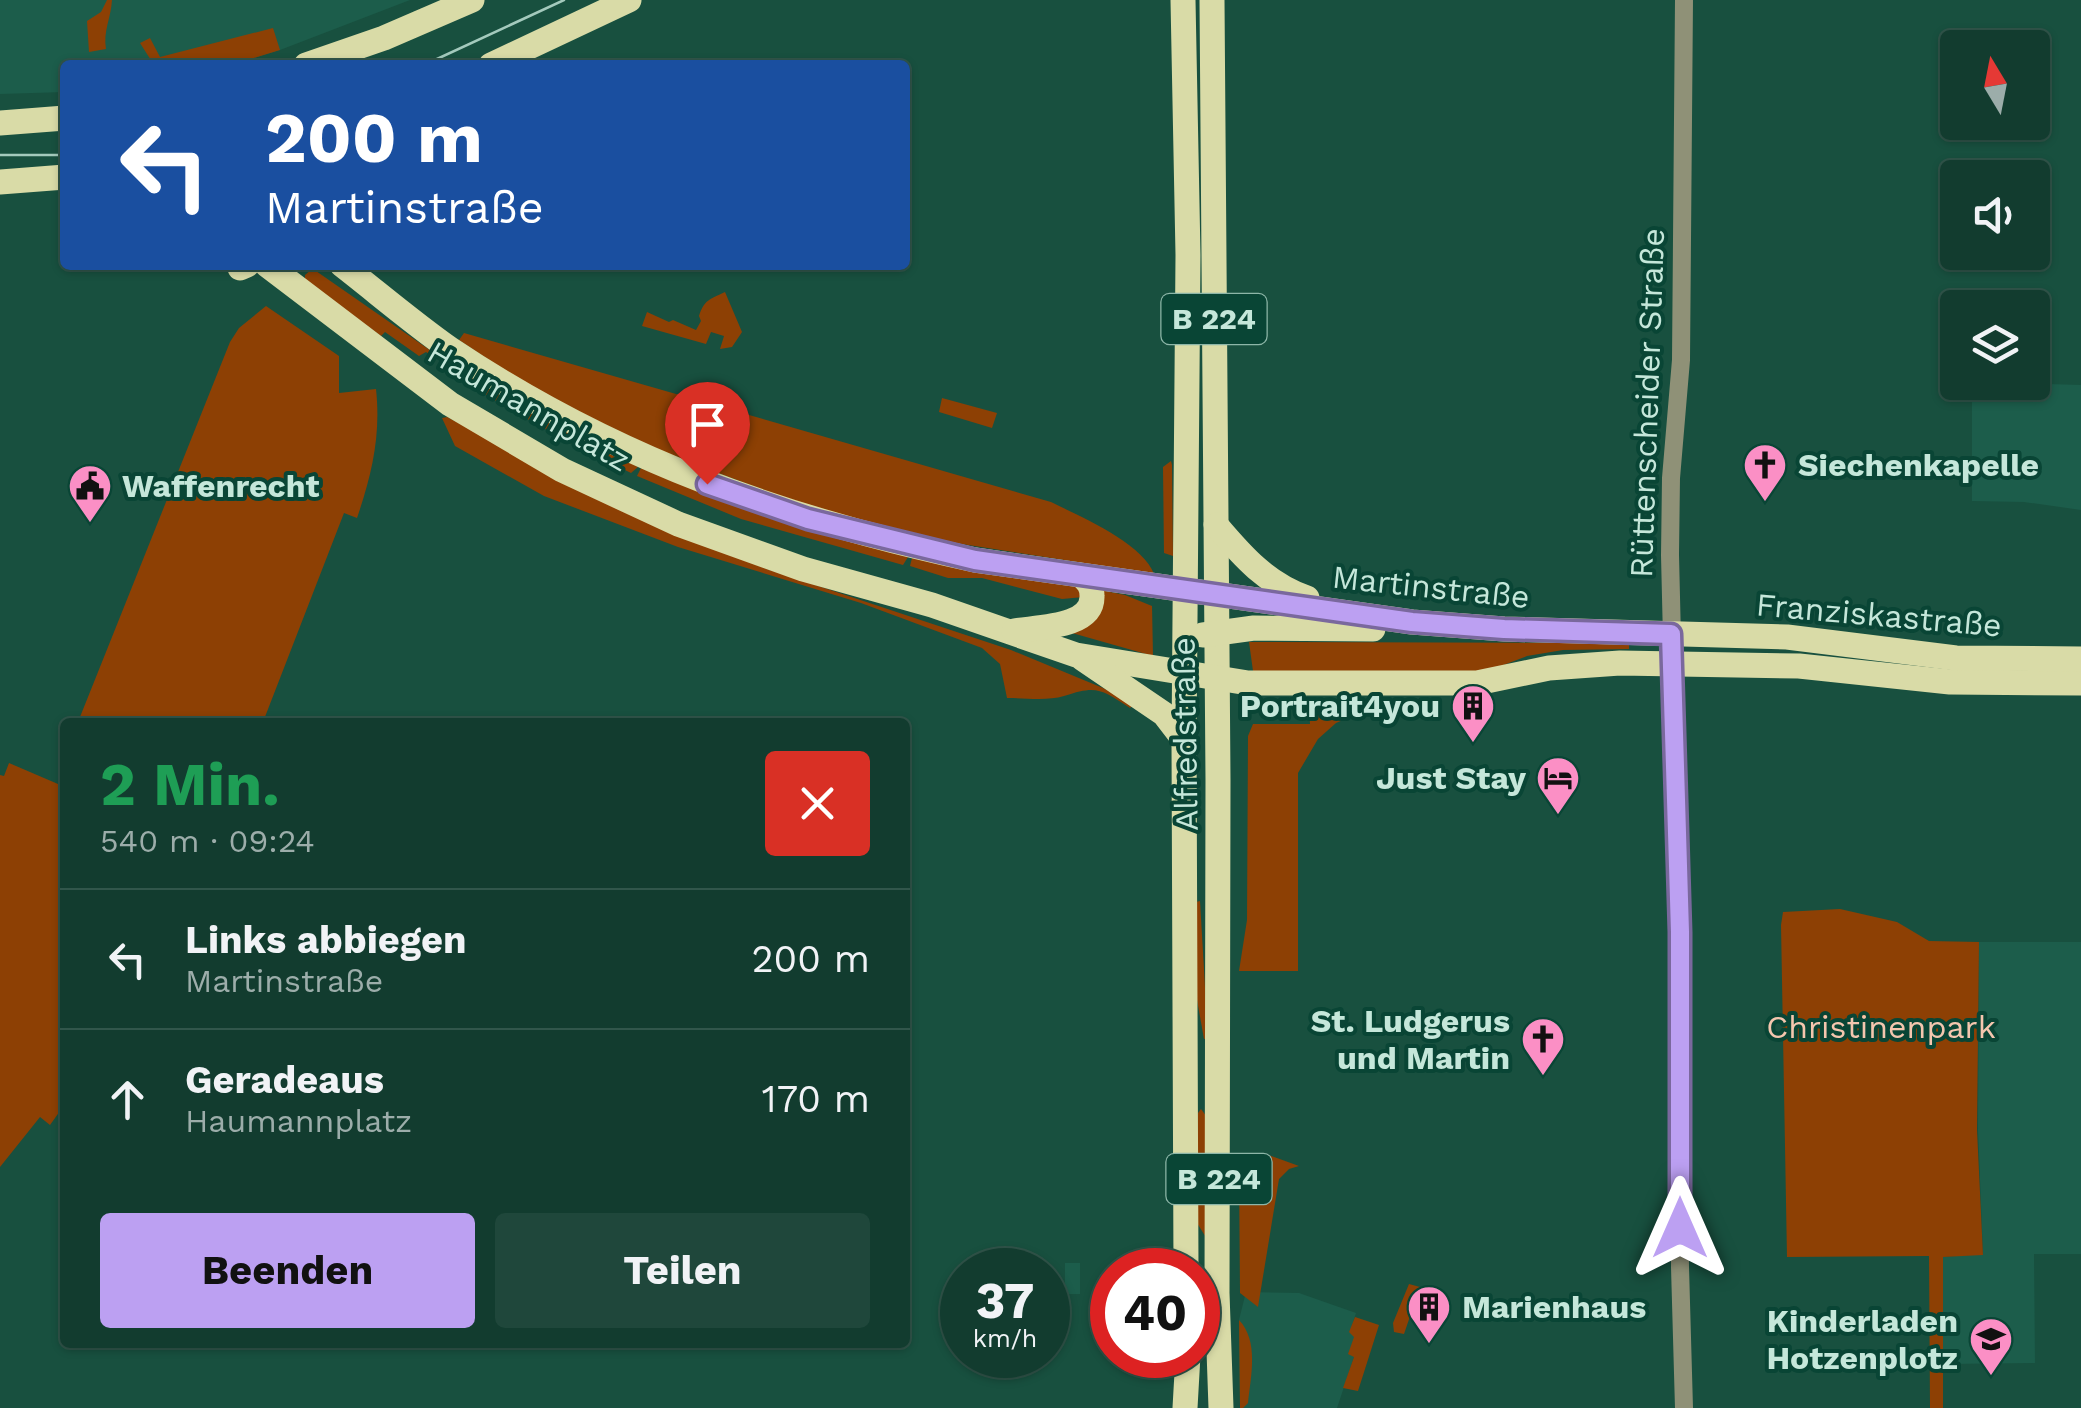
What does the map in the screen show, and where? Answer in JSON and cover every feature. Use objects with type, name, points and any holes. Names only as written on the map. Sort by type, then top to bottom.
[{"type":"main road","points":[[324,60],[472,0]]},
{"type":"main road","points":[[502,60],[629,0]]},
{"type":"main road","name":"Alfredstraße","points":[[1183,0],[1188,255],[1186,1248]]},
{"type":"main road","name":"Alfredstraße","points":[[1212,0],[1220,1084],[1217,1293],[1221,1408]]},
{"type":"main road","points":[[0,123],[60,118]]},
{"type":"main road","points":[[5,182],[60,178]]},
{"type":"main road","points":[[5,182],[60,193]]},
{"type":"main road","name":"Haumannplatz","points":[[275,270],[450,404],[562,470],[678,524],[802,570],[1014,631],[1076,655],[1185,663]]},
{"type":"main road","name":"Haumannplatz","points":[[348,270],[447,346],[524,395],[582,427],[707,484],[808,519],[913,546],[1185,591]]},
{"type":"main road","points":[[1216,526],[1250,565],[1278,586],[1340,611]]},
{"type":"main road","points":[[1014,631],[1072,621],[1086,614],[1092,589],[1080,575]]},
{"type":"main road","name":"Martinstraße","points":[[1185,591],[1412,622],[1671,634]]},
{"type":"main road","points":[[1412,622],[1375,628],[1254,628],[1216,633],[1198,637],[1185,663],[1216,677],[1248,683],[1477,683],[1588,664],[1671,665]]},
{"type":"main road","name":"Franziskastraße","points":[[1671,634],[1787,637],[1956,658],[2081,659]]},
{"type":"main road","points":[[1076,655],[1155,708],[1184,740]]},
{"type":"main road","name":"Franziskastraße","points":[[1671,665],[1799,666],[1950,682],[2081,683]]},
{"type":"main road","points":[[1185,1408],[1187,1378]]},
{"type":"street","name":"Rüttenscheider Straße","points":[[1684,0],[1681,360],[1671,478],[1684,1408]]},
{"type":"shaded area","points":[[0,0],[410,0],[247,60],[60,60],[60,92],[0,94]]},
{"type":"shaded area","points":[[2050,384],[2081,385],[2081,510],[2024,502],[1972,501],[1972,400],[2050,400]]},
{"type":"shaded area","points":[[1979,942],[2081,942],[2081,1254],[2034,1254],[2035,1363],[1943,1364],[1943,1257],[1983,1254],[1978,1130]]},
{"type":"shaded area","points":[[1070,1263],[1080,1263],[1080,1294],[1070,1294]]},
{"type":"shaded area","points":[[1246,1292],[1299,1293],[1356,1313],[1350,1332],[1354,1336],[1354,1357],[1337,1408],[1240,1408],[1239,1320]]},
{"type":"green space","points":[[107,0],[112,0],[106,49],[89,52],[87,21],[101,12]]},
{"type":"green space","points":[[273,28],[280,50],[247,60],[151,60],[140,43],[150,38],[160,57]]},
{"type":"green space","points":[[311,270],[434,353],[432,356],[426,352],[419,356],[385,332],[381,336],[305,281]]},
{"type":"green space","points":[[725,292],[742,332],[732,347],[720,349],[724,336],[711,332],[706,344],[642,326],[647,312],[696,330],[705,303]]},
{"type":"green space","points":[[266,306],[339,356],[339,393],[376,389],[374,454],[357,518],[344,513],[265,718],[80,718],[230,342],[239,328]]},
{"type":"green space","points":[[464,333],[1051,502],[1124,541],[1154,574],[917,537],[813,508],[661,452],[529,387],[459,340]]},
{"type":"green space","points":[[446,361],[638,467],[631,473],[535,423],[444,367]]},
{"type":"green space","points":[[942,398],[997,413],[992,428],[939,412]]},
{"type":"green space","points":[[447,417],[674,534],[1011,650],[1134,704],[1130,708],[1092,690],[1051,698],[1007,698],[1000,664],[982,648],[861,603],[678,547],[544,496],[455,446],[442,418]]},
{"type":"green space","points":[[1171,461],[1173,556],[1164,553],[1163,467]]},
{"type":"green space","points":[[641,468],[769,518],[908,557],[903,565],[741,519],[637,476]]},
{"type":"green space","points":[[912,558],[1079,587],[1084,597],[1062,599],[982,578],[948,578],[910,566]]},
{"type":"green space","points":[[1100,590],[1152,606],[1153,656],[1072,633]]},
{"type":"green space","points":[[1249,642],[1629,643],[1629,649],[1563,650],[1527,656],[1477,675],[1253,671]]},
{"type":"green space","points":[[1309,704],[1373,707],[1336,723],[1318,739],[1298,773],[1298,971],[1239,971],[1247,920],[1248,736],[1253,724],[1310,724]]},
{"type":"green space","points":[[9,763],[60,785],[60,1111],[50,1125],[40,1117],[0,1167],[0,775],[4,776]]},
{"type":"green space","points":[[1200,901],[1208,1038],[1204,1039],[1197,1000],[1196,902]]},
{"type":"green space","name":"Christinenpark","points":[[1840,909],[1897,922],[1929,941],[1979,942],[1977,1130],[1983,1255],[1943,1257],[1943,1408],[1930,1408],[1929,1256],[1787,1257],[1781,925],[1783,912]]},
{"type":"green space","points":[[1201,1109],[1209,1120],[1207,1239],[1197,1223]]},
{"type":"green space","points":[[1263,1153],[1299,1166],[1279,1179],[1258,1307],[1240,1293],[1239,1168],[1252,1154]]},
{"type":"green space","points":[[1409,1284],[1420,1287],[1404,1334],[1394,1332],[1393,1323]]},
{"type":"green space","points":[[1355,1317],[1379,1325],[1358,1391],[1343,1388],[1354,1357],[1348,1354],[1354,1337],[1349,1332]]},
{"type":"green space","points":[[1239,1320],[1249,1338],[1252,1359],[1248,1403],[1243,1408],[1240,1408]]},
{"type":"tram line","points":[[435,60],[564,0]]},
{"type":"tram line","points":[[0,155],[60,155]]},
{"type":"place","name":"Siechenkapelle","points":[[1765,503]]},
{"type":"place","name":"Waffenrecht","points":[[90,524]]},
{"type":"place","name":"Portrait4you","points":[[1473,744]]},
{"type":"place","name":"Just Stay","points":[[1558,816]]},
{"type":"place","name":"St. Ludgerus und Martin","points":[[1543,1077]]},
{"type":"place","name":"Marienhaus","points":[[1429,1345]]},
{"type":"place","name":"Kinderladen Hotzenplotz","points":[[1991,1377]]},
{"type":"route","points":[[707,484],[808,519],[975,560],[1412,622],[1671,634],[1680,932],[1680,1228]]}]
